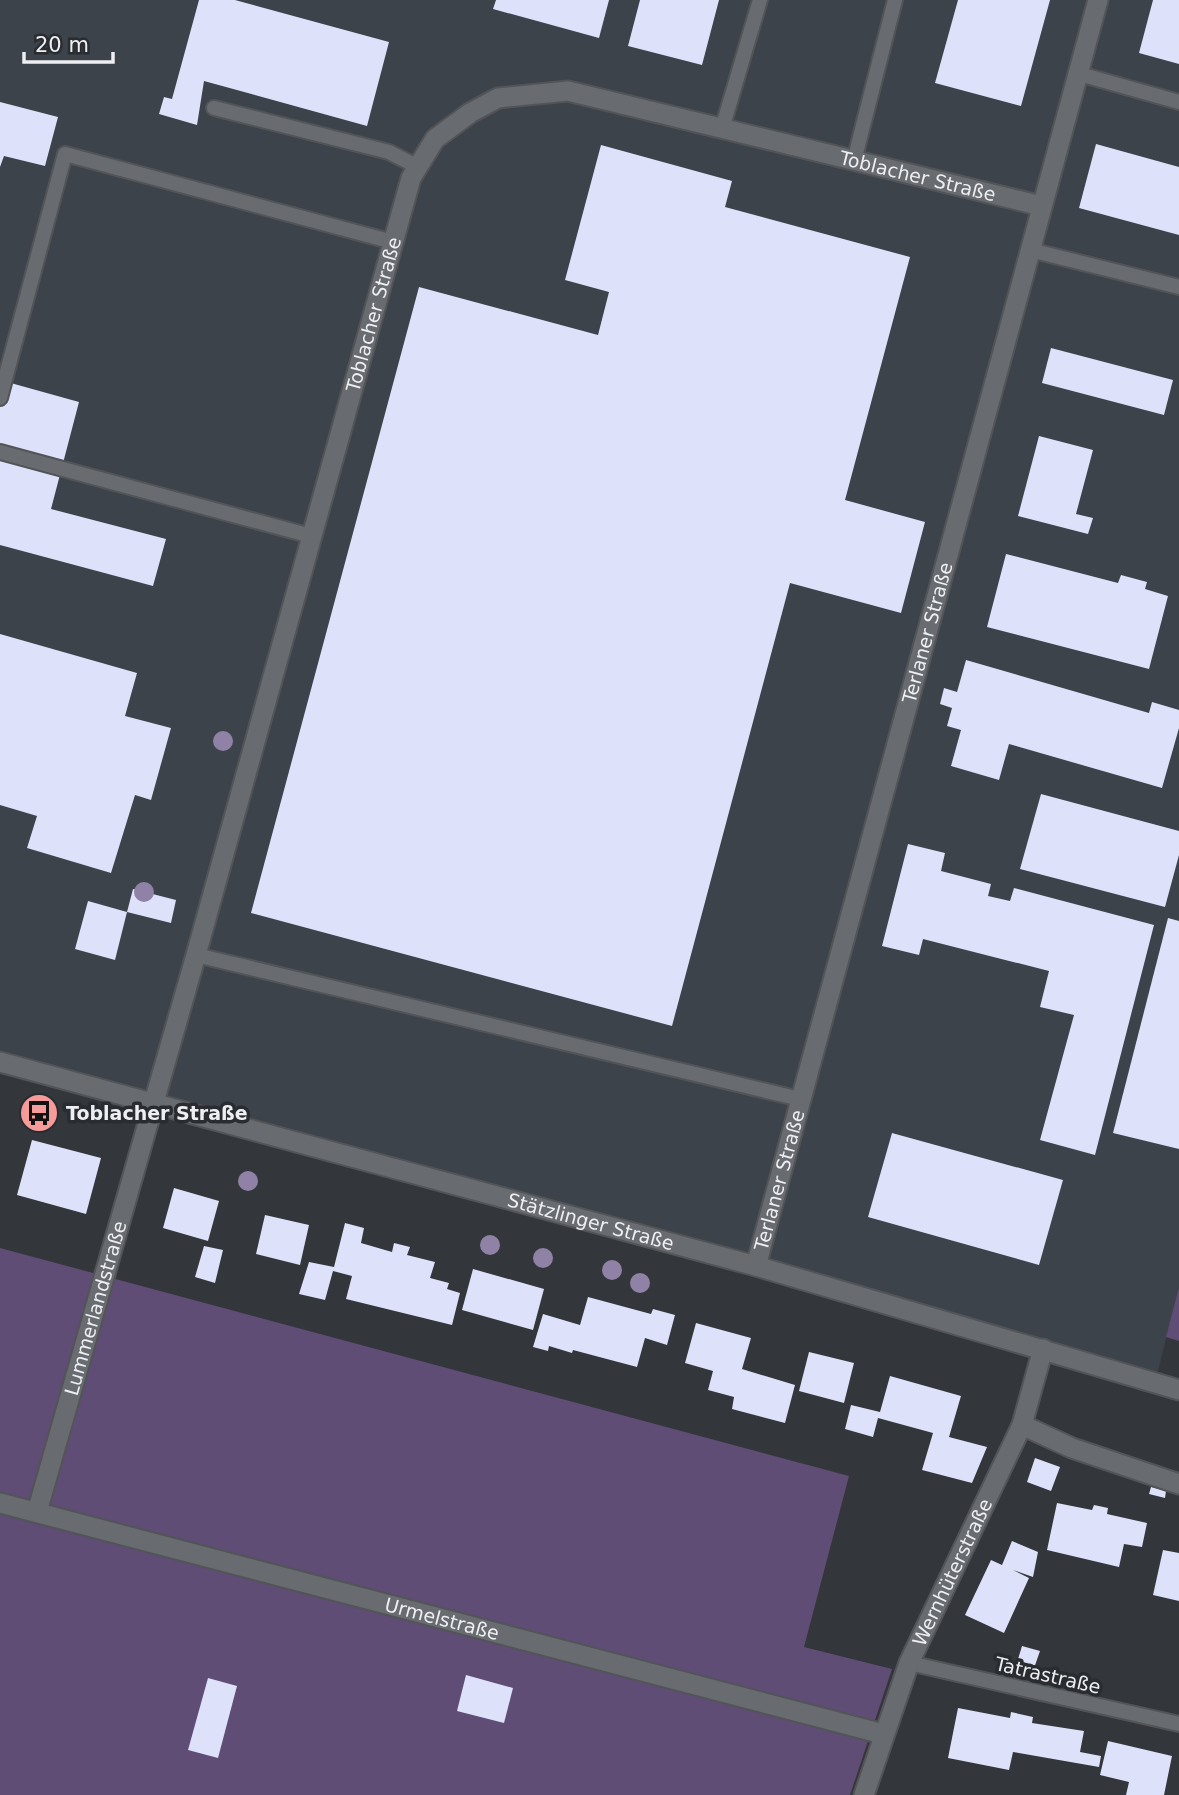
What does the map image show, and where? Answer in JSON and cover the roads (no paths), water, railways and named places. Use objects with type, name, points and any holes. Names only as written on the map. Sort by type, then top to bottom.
[{"type":"street","name":"Terlaner Straße","points":[[756,1266],[1076,73],[1098,0]]},
{"type":"street","name":"Toblacher Straße","points":[[151,1104],[196,955],[411,178],[435,139],[470,113],[498,98],[568,91],[1042,205]]},
{"type":"street","name":"Stätzlinger Straße","points":[[0,1062],[756,1266],[1179,1390]]},
{"type":"street","name":"Lummerlandstraße","points":[[37,1512],[151,1104]]},
{"type":"street","name":"Wernhüterstraße","points":[[864,1795],[909,1663],[1022,1425],[1043,1349]]},
{"type":"street","points":[[1022,1425],[1072,1448],[1179,1484]]},
{"type":"street","name":"Urmelstraße","points":[[0,1503],[883,1734]]},
{"type":"lane","points":[[722,129],[760,0]]},
{"type":"lane","points":[[854,160],[895,0]]},
{"type":"lane","points":[[1076,73],[1179,102]]},
{"type":"lane","points":[[214,108],[389,152],[418,167]]},
{"type":"lane","points":[[0,398],[65,154],[393,242]]},
{"type":"lane","points":[[1030,250],[1179,287]]},
{"type":"lane","points":[[0,452],[311,536]]},
{"type":"lane","points":[[196,955],[800,1099]]},
{"type":"lane","name":"Tatrastraße","points":[[909,1663],[1179,1724]]},
{"type":"place","name":"Toblacher Straße","points":[[39,1113]]}]
